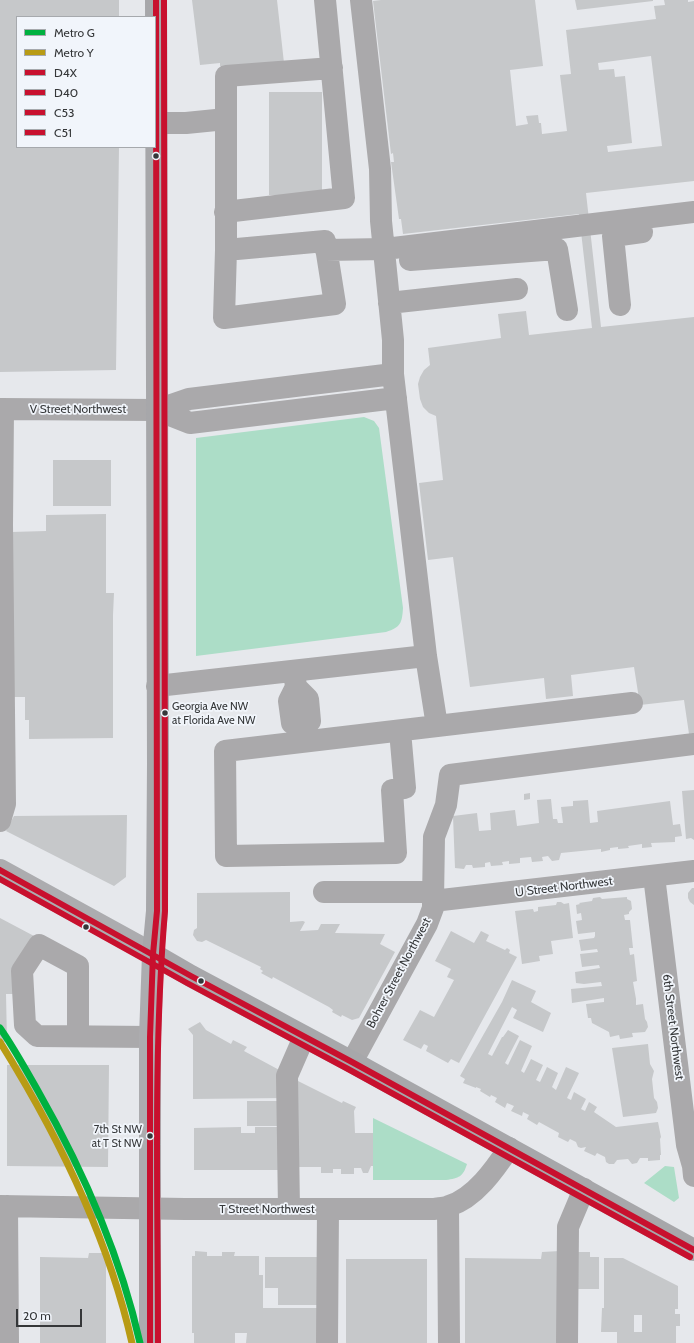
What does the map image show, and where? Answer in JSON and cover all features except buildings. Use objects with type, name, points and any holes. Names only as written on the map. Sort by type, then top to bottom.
[{"type":"highway","points":[[156,0],[157,911],[153,954],[694,1250]]},
{"type":"main road","points":[[0,870],[153,954],[150,1037],[150,1343]]},
{"type":"street","points":[[225,212],[344,198],[325,0]]},
{"type":"street","points":[[362,0],[380,169],[380,197],[393,340],[393,374],[426,656],[437,726]]},
{"type":"street","points":[[226,250],[325,241],[335,304],[224,318],[226,250],[226,76],[332,68]]},
{"type":"street","points":[[156,123],[186,123],[226,119]]},
{"type":"street","points":[[385,256],[694,212]]},
{"type":"street","points":[[620,305],[613,236],[694,226]]},
{"type":"street","points":[[326,250],[385,256],[558,249],[567,310]]},
{"type":"street","points":[[389,303],[517,289]]},
{"type":"street","points":[[157,410],[190,399],[393,374]]},
{"type":"street","points":[[157,410],[190,423],[396,398]]},
{"type":"street","points":[[0,821],[6,804],[1,409]]},
{"type":"street","name":"V Street Northwest","points":[[1,409],[157,410]]},
{"type":"street","points":[[157,686],[295,679],[426,656]]},
{"type":"street","points":[[295,679],[289,701],[292,723],[303,736]]},
{"type":"street","points":[[400,731],[405,788],[392,790],[396,853],[226,856],[225,751],[303,736],[400,731],[632,703]]},
{"type":"street","name":"Bohrer Street Northwest","points":[[352,1062],[427,924],[432,908],[433,897],[434,836],[446,805],[450,775],[694,744]]},
{"type":"street","name":"U Street Northwest","points":[[324,892],[433,897],[694,872]]},
{"type":"street","name":"6th Street Northwest","points":[[654,876],[687,1146],[693,1166],[694,1176]]},
{"type":"street","points":[[78,1036],[150,1037]]},
{"type":"street","points":[[289,1209],[287,1076],[304,1037]]},
{"type":"street","name":"T Street Northwest","points":[[3,1206],[150,1207],[185,1209],[425,1209],[448,1207],[459,1202],[477,1188],[494,1170],[509,1148]]},
{"type":"street","points":[[568,1343],[568,1226],[584,1189]]},
{"type":"street","points":[[3,1206],[8,1343]]},
{"type":"street","points":[[448,1207],[449,1343]]},
{"type":"street","points":[[327,1343],[328,1209]]},
{"type":"green space","points":[[364,417],[374,421],[379,428],[403,608],[400,624],[386,632],[196,656],[196,438]]},
{"type":"green space","points":[[373,1118],[467,1164],[464,1172],[460,1176],[446,1180],[373,1180]]},
{"type":"green space","points":[[665,1166],[674,1167],[679,1198],[674,1202],[644,1183]]},
{"type":"metro line","name":"G","points":[[0,1028],[20,1059],[70,1151],[85,1182],[111,1245],[122,1277],[140,1343]]},
{"type":"metro line","name":"Y","points":[[0,1042],[42,1113],[79,1187],[109,1264],[122,1303],[132,1343]]},
{"type":"transit line","name":"D4X","points":[[150,1343],[150,1037],[153,954],[157,911],[156,0]]},
{"type":"transit line","name":"D40","points":[[158,1343],[158,1073],[161,965],[165,911],[164,0]]},
{"type":"transit line","name":"C53","points":[[0,870],[191,976],[352,1062],[694,1250]]},
{"type":"transit line","name":"C51","points":[[0,879],[187,983],[348,1069],[690,1257]]},
{"type":"place","name":"Georgia Ave NW at Florida Ave NW","points":[[165,713]]},
{"type":"place","name":"7th St NW at T St NW","points":[[150,1136]]}]
